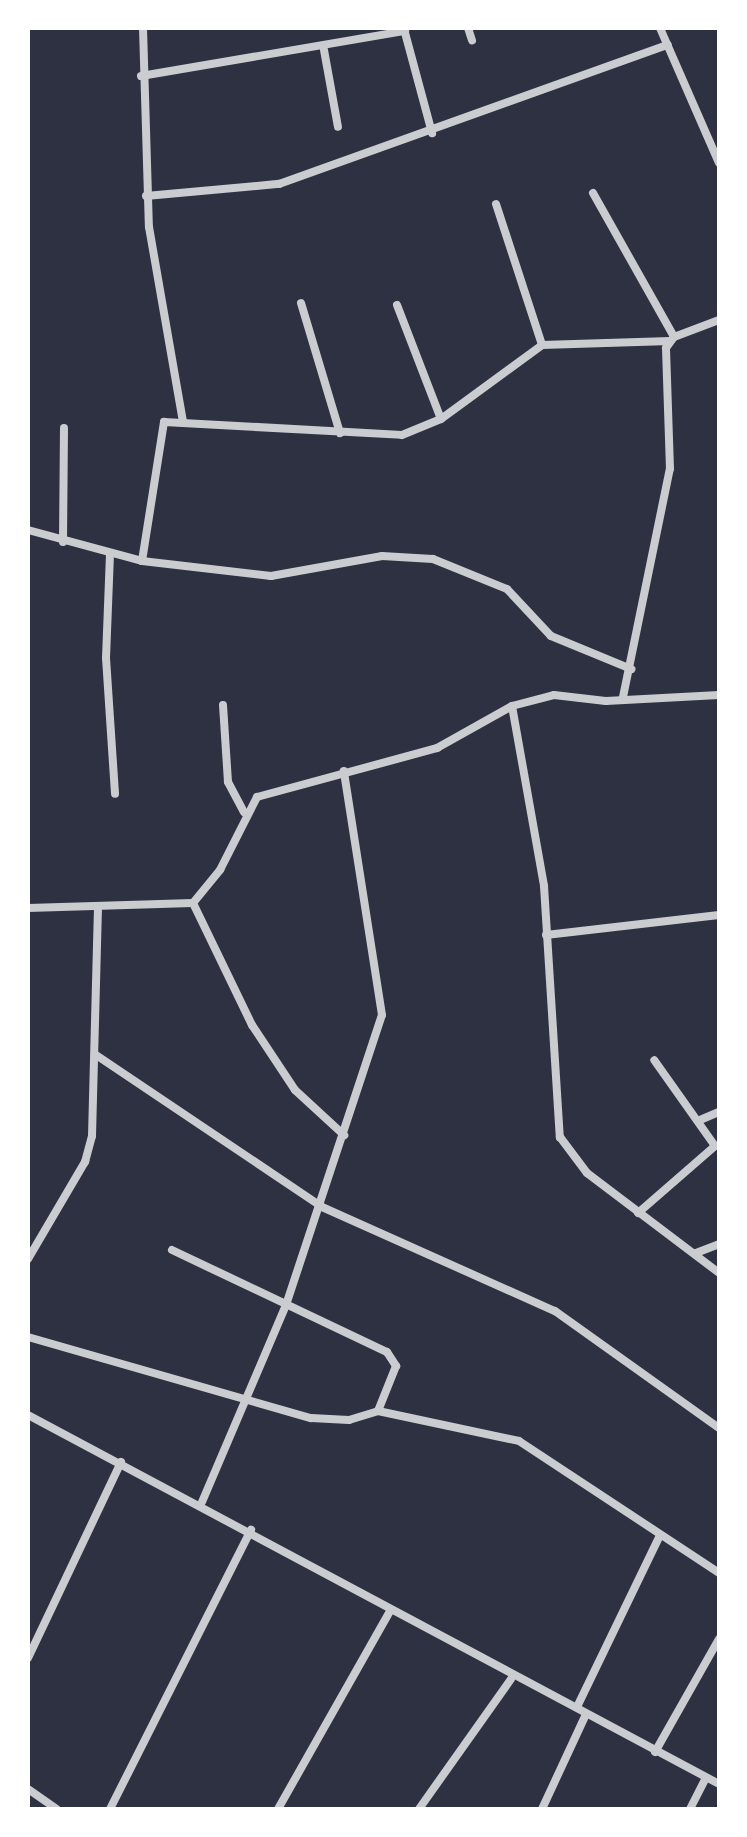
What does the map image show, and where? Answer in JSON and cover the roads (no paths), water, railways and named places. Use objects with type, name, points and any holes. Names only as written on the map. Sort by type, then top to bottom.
[{"type":"street","points":[[143,28],[141,76],[146,196],[183,422]]},
{"type":"street","points":[[468,28],[472,40]]},
{"type":"street","points":[[660,28],[719,163]]},
{"type":"street","points":[[141,76],[324,50],[405,30],[432,133]]},
{"type":"street","points":[[146,196],[263,188],[432,133],[668,45]]},
{"type":"street","points":[[324,50],[338,127]]},
{"type":"street","points":[[593,193],[672,339],[670,469],[623,697]]},
{"type":"street","points":[[496,204],[542,345]]},
{"type":"street","points":[[301,303],[340,433]]},
{"type":"street","points":[[397,305],[441,419]]},
{"type":"street","points":[[142,561],[160,423],[402,435],[441,419],[542,345],[672,339],[719,320]]},
{"type":"street","points":[[63,542],[64,428]]},
{"type":"street","points":[[28,530],[142,561],[271,576],[382,556],[433,559],[507,589],[551,636],[631,669]]},
{"type":"street","points":[[110,554],[106,658],[115,794]]},
{"type":"street","points":[[28,908],[193,903],[220,870],[244,812],[257,797],[437,748],[512,706],[554,695],[719,695]]},
{"type":"street","points":[[223,705],[228,782],[244,812]]},
{"type":"street","points":[[512,706],[546,935],[560,1137],[587,1173],[719,1273]]},
{"type":"street","points":[[202,1502],[250,1400],[286,1305],[322,1207],[382,1015],[344,771]]},
{"type":"street","points":[[193,903],[252,1025],[295,1090],[344,1135]]},
{"type":"street","points":[[28,1259],[85,1162],[96,1055],[98,908]]},
{"type":"street","points":[[546,935],[719,915]]},
{"type":"street","points":[[96,1055],[322,1207],[555,1311],[719,1428]]},
{"type":"street","points":[[638,1213],[715,1146],[700,1120],[654,1060]]},
{"type":"street","points":[[700,1120],[719,1112]]},
{"type":"street","points":[[696,1253],[719,1244]]},
{"type":"street","points":[[172,1250],[395,1360],[378,1411]]},
{"type":"street","points":[[28,1337],[311,1418],[349,1420],[378,1411],[519,1441],[719,1573]]},
{"type":"street","points":[[28,1415],[202,1502],[511,1679],[577,1707],[719,1784]]},
{"type":"street","points":[[28,1658],[121,1462]]},
{"type":"street","points":[[110,1809],[251,1530]]},
{"type":"street","points":[[577,1707],[660,1535]]},
{"type":"street","points":[[278,1809],[390,1611]]},
{"type":"street","points":[[655,1752],[719,1639]]},
{"type":"street","points":[[419,1809],[511,1679]]},
{"type":"street","points":[[542,1809],[586,1714]]},
{"type":"street","points":[[690,1809],[705,1779]]},
{"type":"street","points":[[28,1789],[57,1809]]}]
